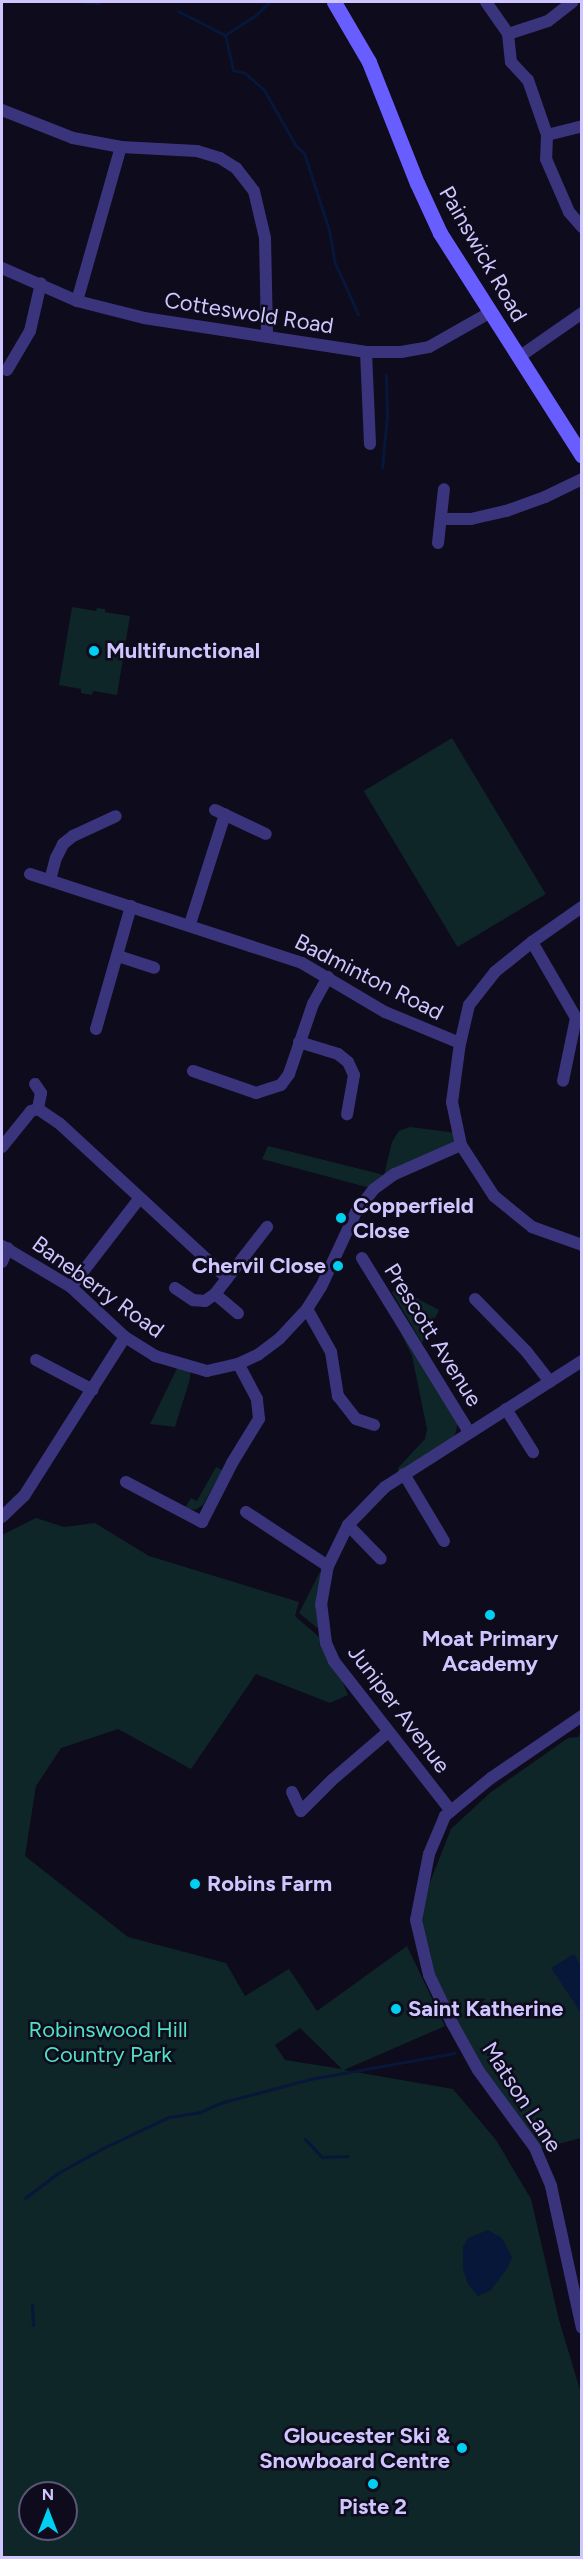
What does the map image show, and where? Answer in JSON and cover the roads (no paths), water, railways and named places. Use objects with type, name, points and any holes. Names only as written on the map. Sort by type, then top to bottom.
[{"type":"main road","name":"Painswick Road","points":[[333,2],[369,62],[436,224],[489,313],[582,456]]},
{"type":"street","points":[[486,2],[508,34],[511,62],[528,80],[547,135],[546,159],[569,212],[582,227]]},
{"type":"street","points":[[508,34],[548,21],[572,2]]},
{"type":"street","points":[[2,110],[73,138],[121,147],[197,151],[220,158],[245,177],[254,191],[265,238],[267,336]]},
{"type":"street","points":[[547,135],[582,126]]},
{"type":"street","points":[[77,301],[121,147]]},
{"type":"street","name":"Cotteswold Road","points":[[2,268],[41,283],[77,301],[144,318],[366,351],[401,352],[429,347],[489,313]]},
{"type":"street","points":[[8,370],[30,331],[41,283]]},
{"type":"street","points":[[519,357],[582,313]]},
{"type":"street","points":[[366,351],[370,444]]},
{"type":"street","points":[[441,519],[471,519],[506,511],[545,497],[582,478]]},
{"type":"street","points":[[438,543],[444,489]]},
{"type":"street","points":[[190,924],[220,812],[266,834]]},
{"type":"street","points":[[50,880],[56,858],[63,844],[73,836],[116,816]]},
{"type":"street","name":"Badminton Road","points":[[30,874],[190,924],[302,963],[385,1012],[460,1043]]},
{"type":"street","points":[[96,1029],[131,906]]},
{"type":"street","points":[[582,907],[531,942],[495,972],[470,1005],[460,1043],[452,1102],[461,1145],[494,1196],[519,1219],[548,1234],[582,1245]]},
{"type":"street","points":[[531,942],[579,1019],[563,1081]]},
{"type":"street","points":[[118,956],[154,968]]},
{"type":"street","points":[[193,1071],[256,1093],[281,1085],[289,1074],[313,1004],[328,977]]},
{"type":"street","points":[[299,1042],[338,1054],[348,1062],[354,1075],[347,1114]]},
{"type":"street","points":[[35,1084],[41,1092],[38,1109]]},
{"type":"street","points":[[2,1146],[31,1112],[38,1109]]},
{"type":"street","points":[[38,1109],[59,1124],[227,1278]]},
{"type":"street","name":"Baneberry Road","points":[[5,1247],[71,1287],[125,1337],[155,1356],[207,1371],[238,1364],[259,1354],[280,1338],[307,1309],[365,1198],[395,1174],[461,1145]]},
{"type":"street","points":[[71,1287],[139,1199]]},
{"type":"street","points":[[175,1288],[193,1300],[205,1301],[215,1294],[267,1227]]},
{"type":"street","points":[[2,1262],[5,1247]]},
{"type":"street","name":"Prescott Avenue","points":[[362,1258],[469,1432]]},
{"type":"street","points":[[215,1294],[238,1313]]},
{"type":"street","points":[[475,1299],[526,1351],[550,1382]]},
{"type":"street","points":[[307,1309],[332,1352],[338,1396],[356,1419],[374,1425]]},
{"type":"street","points":[[2,1517],[24,1496],[125,1337]]},
{"type":"street","points":[[36,1360],[93,1390]]},
{"type":"street","name":"Juniper Avenue","points":[[451,1810],[334,1661],[326,1643],[321,1605],[328,1566],[348,1526],[385,1487],[582,1361]]},
{"type":"street","points":[[126,1482],[201,1522],[232,1463],[260,1419],[257,1400],[238,1364]]},
{"type":"street","points":[[506,1409],[533,1452]]},
{"type":"street","points":[[404,1474],[444,1541]]},
{"type":"street","points":[[246,1512],[328,1566]]},
{"type":"street","points":[[348,1526],[381,1559]]},
{"type":"street","name":"Matson Lane","points":[[582,1716],[491,1778],[451,1810],[441,1824],[429,1854],[418,1900],[416,1920],[426,1965],[478,2070],[535,2148],[541,2162],[550,2186],[582,2328]]},
{"type":"street","points":[[292,1792],[301,1811],[388,1731]]},
{"type":"water","points":[[574,1954],[581,1966],[581,2013],[551,1968]]},
{"type":"water","points":[[488,2230],[502,2238],[512,2257],[507,2269],[490,2291],[478,2296],[468,2284],[463,2269],[463,2247],[468,2238]]},
{"type":"waterway","points":[[84,2],[99,3]]},
{"type":"waterway","points":[[225,35],[256,15],[269,2]]},
{"type":"waterway","points":[[178,11],[225,35]]},
{"type":"waterway","points":[[225,35],[233,70],[245,73],[264,90],[296,146],[304,153],[329,230],[335,263],[358,314]]},
{"type":"waterway","points":[[382,467],[387,417],[386,375]]},
{"type":"waterway","points":[[25,2198],[58,2173],[103,2148],[169,2117],[200,2112],[220,2103],[310,2079],[455,2053]]},
{"type":"waterway","points":[[305,2139],[322,2157],[348,2156]]},
{"type":"waterway","points":[[32,2305],[33,2325]]},
{"type":"place","name":"Multifunctional","points":[[94,651]]},
{"type":"place","name":"Copperfield Close","points":[[341,1218]]},
{"type":"place","name":"Chervil Close","points":[[338,1266]]},
{"type":"place","name":"Moat Primary Academy","points":[[490,1615]]},
{"type":"place","name":"Robins Farm","points":[[195,1884]]},
{"type":"place","name":"Saint Katherine","points":[[396,2009]]},
{"type":"place","name":"Gloucester Ski & Snowboard Centre","points":[[462,2448]]},
{"type":"place","name":"Piste 2","points":[[373,2484]]},
{"type":"park label","name":"Robinswood Hill Country Park","points":[[108,2042]]}]
